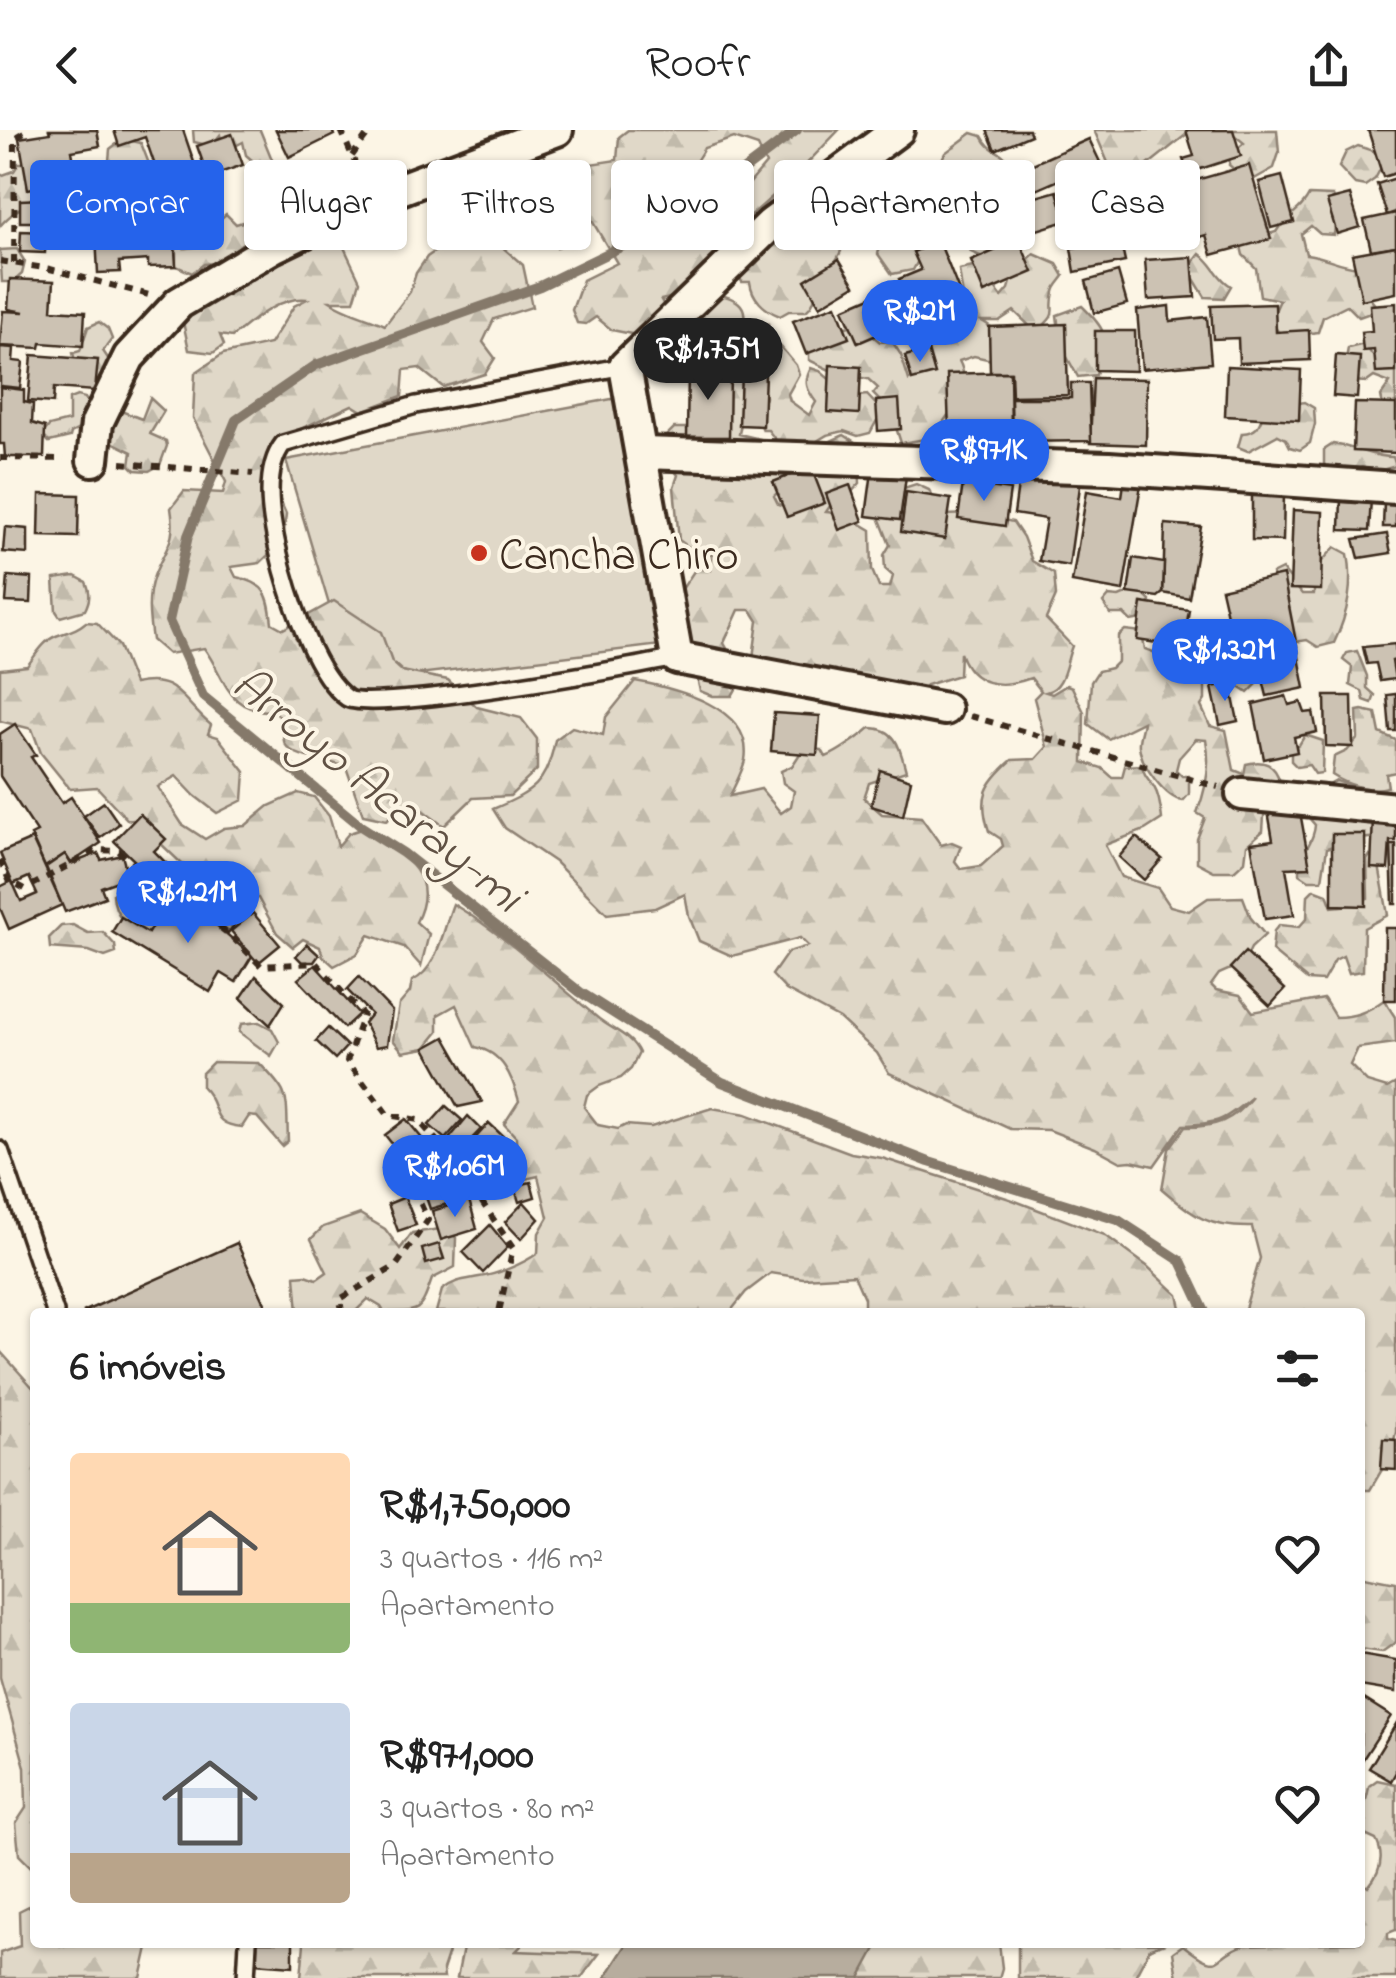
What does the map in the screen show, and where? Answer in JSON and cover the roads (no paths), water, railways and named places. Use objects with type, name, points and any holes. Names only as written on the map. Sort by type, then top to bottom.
[{"type":"street","points":[[93,460],[97,423],[129,356],[179,303],[274,247],[371,200],[557,130]]},
{"type":"street","points":[[898,130],[771,224],[625,366],[678,658],[945,709]]},
{"type":"street","points":[[642,453],[1109,468],[1396,488]]},
{"type":"street","points":[[1242,794],[1396,809]]},
{"type":"lane","points":[[625,366],[416,405],[283,444],[278,449],[272,476],[271,523],[285,576],[311,646],[331,683],[350,700],[374,703],[430,696],[678,658]]},
{"type":"lane","points":[[0,1150],[54,1308]]},
{"type":"lane","points":[[246,1978],[248,1948]]},
{"type":"waterway","name":"Arroyo Acaray-mi","points":[[797,130],[699,204],[635,240],[540,286],[316,365],[236,420],[188,536],[169,621],[203,696],[362,827],[403,853],[580,992],[722,1082],[929,1162],[1118,1220],[1181,1261],[1203,1308]]},
{"type":"place","name":"Cancha Chiro","points":[[479,553]]}]
